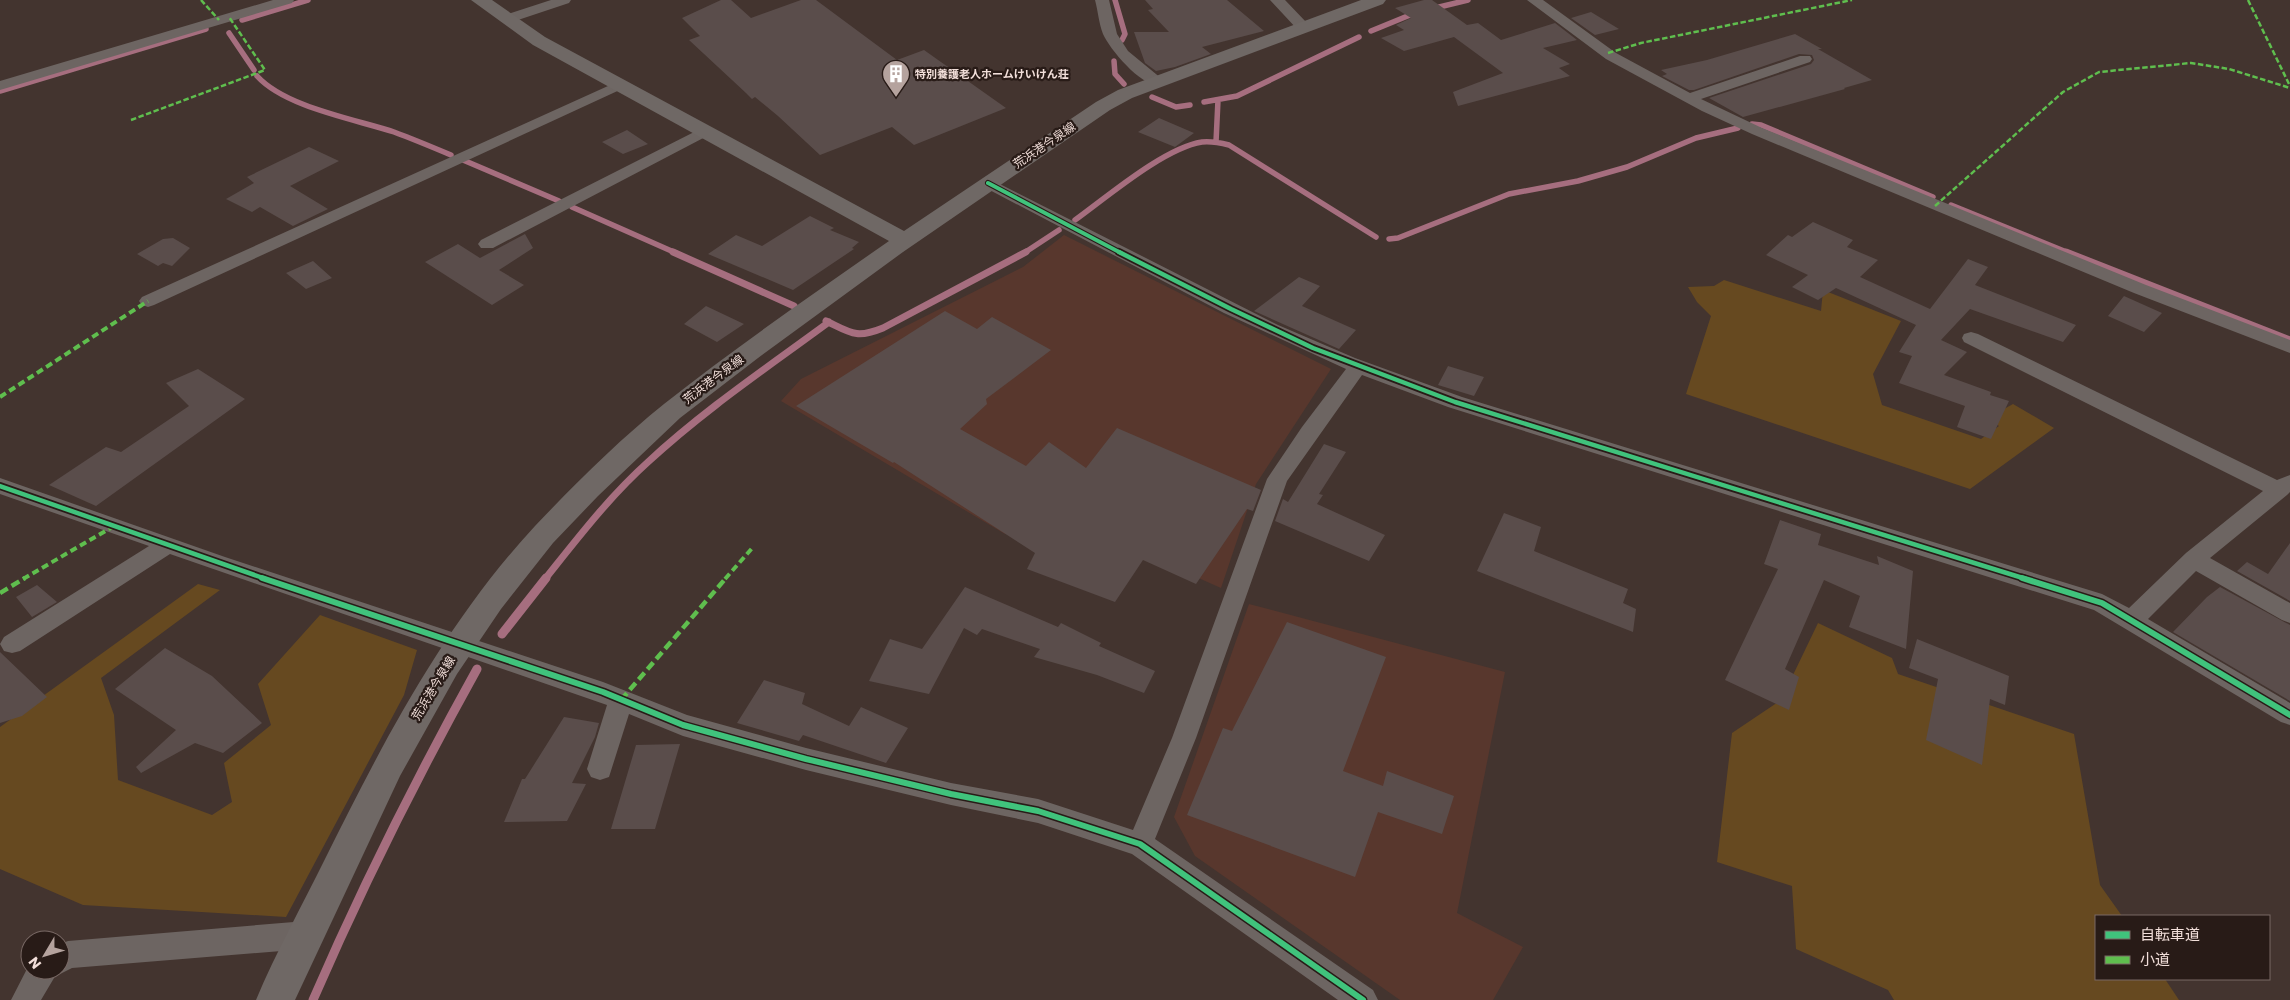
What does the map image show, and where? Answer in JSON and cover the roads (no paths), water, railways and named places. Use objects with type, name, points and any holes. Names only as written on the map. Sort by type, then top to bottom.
[{"type":"main road","points":[[480,0],[539,41],[904,240]]},
{"type":"main road","name":"荒浜港今泉線","points":[[275,1000],[388,766],[446,665],[491,602],[543,536],[588,489],[671,412],[749,352],[904,240],[951,211],[988,183],[1103,106],[1124,94],[1302,26],[1377,0]]},
{"type":"street","points":[[0,86],[287,0]]},
{"type":"street","points":[[507,19],[564,0]]},
{"type":"street","points":[[1102,0],[1110,34],[1122,54],[1157,82]]},
{"type":"street","points":[[1277,0],[1302,26]]},
{"type":"street","points":[[1534,0],[1611,56],[1749,128],[2140,289],[2290,347]]},
{"type":"street","points":[[1689,98],[1805,59]]},
{"type":"street","points":[[148,301],[619,85]]},
{"type":"street","points":[[487,244],[704,132]]},
{"type":"street","points":[[988,183],[1197,293],[1296,340],[1358,366],[1455,402],[2102,603],[2133,619],[2290,715]]},
{"type":"street","points":[[1971,338],[2287,483],[2194,559],[2133,619]]},
{"type":"street","points":[[1140,844],[1184,738],[1277,479],[1358,366]]},
{"type":"street","points":[[0,486],[382,619],[461,644],[621,700],[683,725],[951,794],[1038,811],[1140,844],[1363,1000]]},
{"type":"street","points":[[12,644],[168,545]]},
{"type":"street","points":[[2194,559],[2290,614]]},
{"type":"street","points":[[600,769],[621,700]]},
{"type":"street","points":[[70,956],[306,935]]},
{"type":"street","points":[[26,1000],[36,980]]},
{"type":"waterway","points":[[242,20],[308,0]]},
{"type":"waterway","points":[[1115,0],[1125,34],[1122,40]]},
{"type":"waterway","points":[[1431,9],[1468,0]]},
{"type":"waterway","points":[[1371,31],[1415,13]]},
{"type":"waterway","points":[[0,91],[206,29]]},
{"type":"waterway","points":[[229,33],[254,70]]},
{"type":"waterway","points":[[1204,102],[1237,96],[1359,37]]},
{"type":"waterway","points":[[1114,61],[1115,74],[1124,84]]},
{"type":"waterway","points":[[257,76],[269,87],[302,104],[394,132],[451,155]]},
{"type":"waterway","points":[[1152,97],[1176,107],[1190,105]]},
{"type":"waterway","points":[[1216,142],[1218,100]]},
{"type":"waterway","points":[[1752,124],[1761,125],[1933,197]]},
{"type":"waterway","points":[[1389,239],[1398,238],[1509,194],[1578,181],[1627,167],[1696,138],[1738,128]]},
{"type":"waterway","points":[[1075,220],[1136,175],[1171,153],[1187,146],[1209,142],[1229,145],[1376,237]]},
{"type":"waterway","points":[[463,160],[559,201]]},
{"type":"waterway","points":[[1951,205],[2069,253]]},
{"type":"waterway","points":[[572,207],[676,253]]},
{"type":"waterway","points":[[1024,253],[1059,230]]},
{"type":"waterway","points":[[673,252],[794,306]]},
{"type":"waterway","points":[[829,322],[842,329],[860,334],[883,328],[1026,252]]},
{"type":"waterway","points":[[2066,252],[2290,340]]},
{"type":"waterway","points":[[545,579],[607,504],[648,462],[714,407],[829,322]]},
{"type":"waterway","points":[[502,634],[546,578]]},
{"type":"waterway","points":[[313,1000],[391,833],[477,669]]},
{"type":"place","name":"特別養護老人ホームけいけん荘","points":[[896,98]]}]
